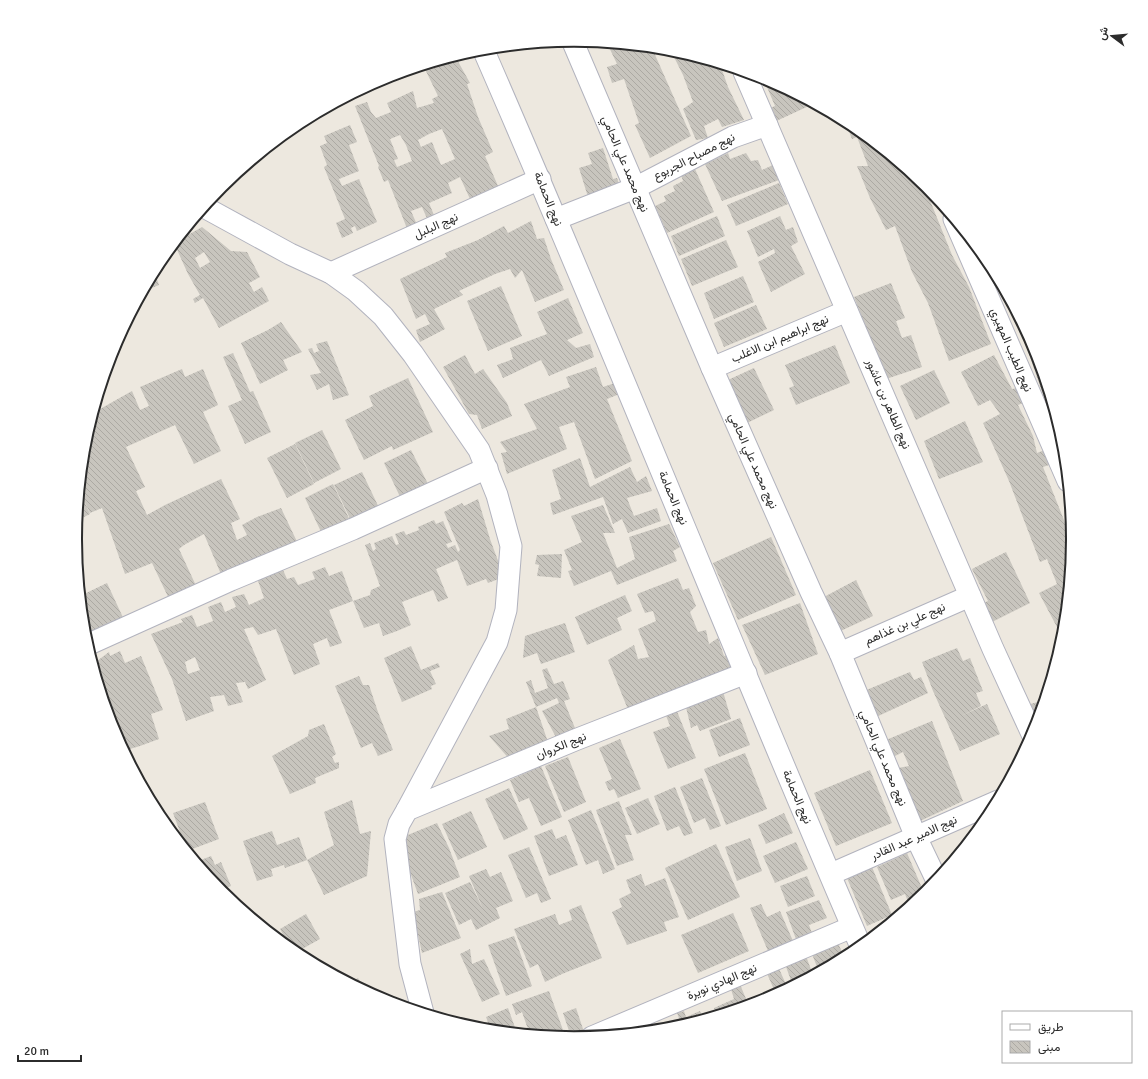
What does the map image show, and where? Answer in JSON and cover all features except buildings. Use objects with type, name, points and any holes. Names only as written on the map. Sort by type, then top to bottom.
[{"type":"street","name":"نهج محمد علي الحامي","points":[[575,47],[712,368],[811,592],[840,653],[916,837],[934,875]]},
{"type":"street","name":"نهج الحمامة","points":[[486,55],[540,179],[798,801],[831,874],[858,941]]},
{"type":"street","name":"نهج الطاهر بن عاشور","points":[[747,78],[970,596],[1029,728]]},
{"type":"street","name":"نهج مصباح الجربوع","points":[[556,219],[635,188],[733,137],[767,125]]},
{"type":"street","name":"نهج البلبل","points":[[332,273],[540,179]]},
{"type":"street","points":[[209,210],[290,254],[332,273],[356,291],[383,316],[413,354],[479,450],[498,495],[511,546],[506,610],[497,642],[399,824],[395,839],[410,964],[422,1008]]},
{"type":"street","name":"نهج الطيب المهيري","points":[[962,237],[1055,436]]},
{"type":"street","name":"نهج ابراهيم ابن الاغلب","points":[[712,368],[847,311]]},
{"type":"street","points":[[93,643],[231,580],[353,529],[487,468]]},
{"type":"street","name":"نهج علي بن غذاهم","points":[[840,653],[970,596]]},
{"type":"street","name":"نهج الكروان","points":[[407,810],[574,740],[746,673]]},
{"type":"street","name":"نهج الامير عبد القادر","points":[[831,874],[988,805]]},
{"type":"street","name":"نهج الهادي نويرة","points":[[606,1031],[852,927]]}]
